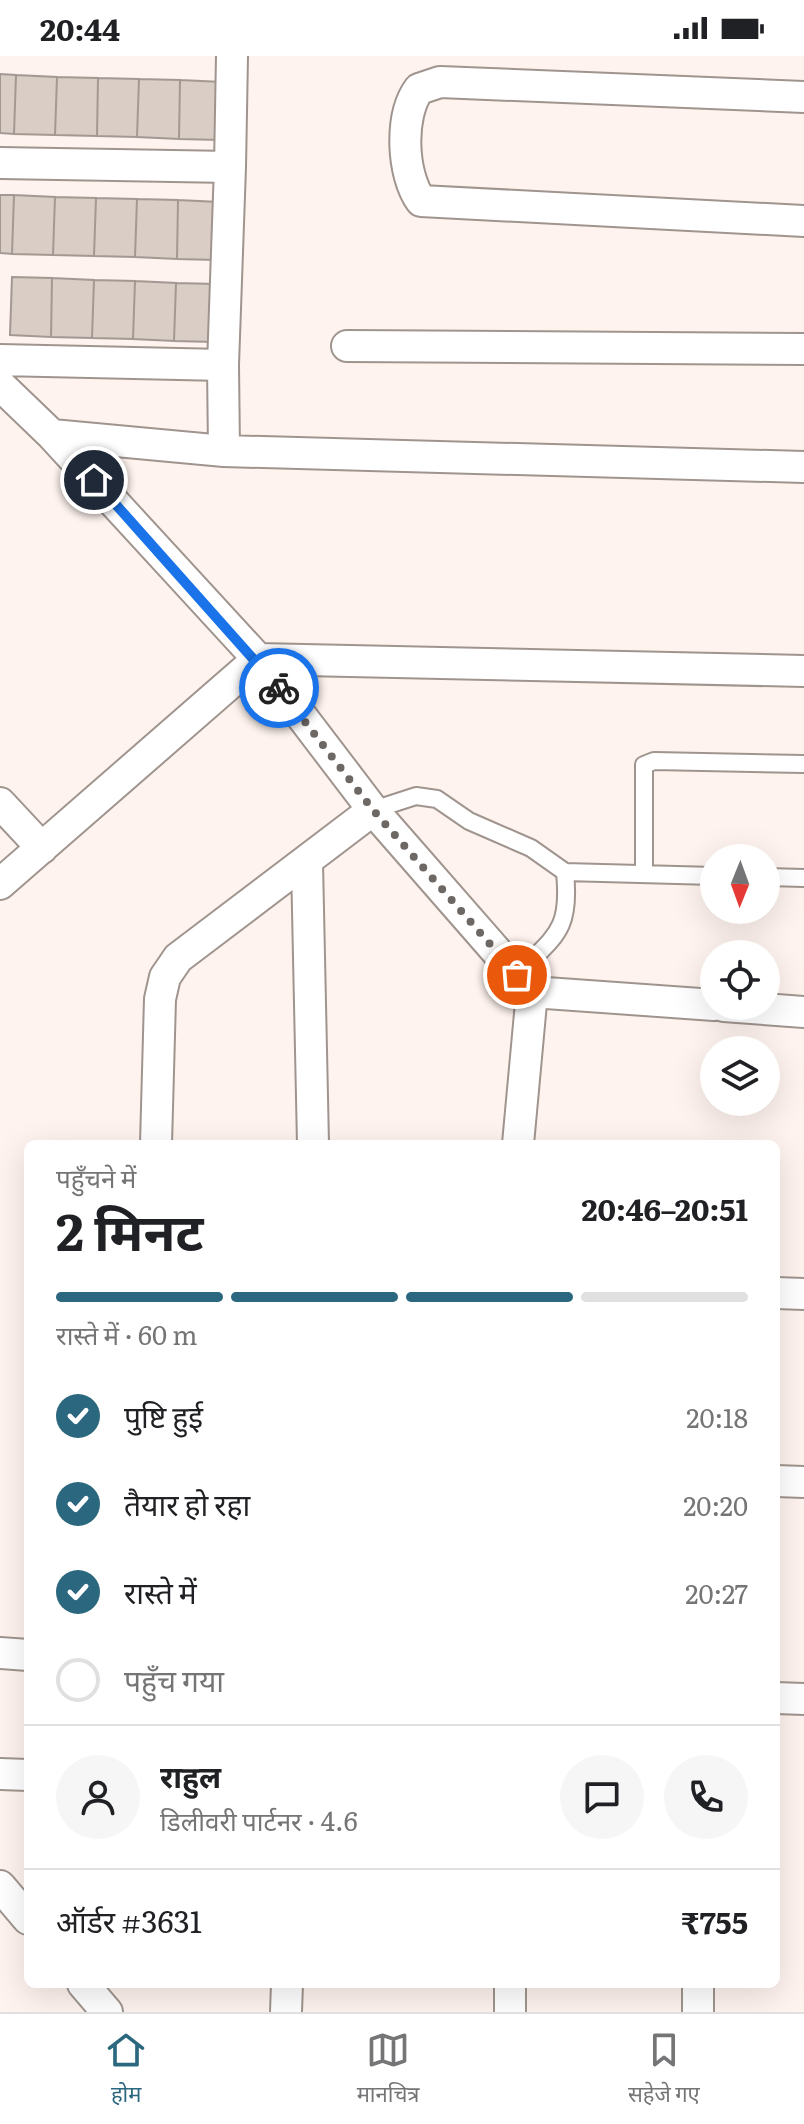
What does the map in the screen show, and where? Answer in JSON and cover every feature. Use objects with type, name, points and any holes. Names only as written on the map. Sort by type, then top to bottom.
[{"type":"street","points":[[224,451],[223,365],[232,56]]},
{"type":"street","points":[[804,97],[440,82],[419,89],[407,111],[409,179],[421,201],[804,221]]},
{"type":"street","points":[[0,163],[230,167]]},
{"type":"street","points":[[347,346],[804,349]]},
{"type":"street","points":[[0,360],[223,365]]},
{"type":"street","points":[[0,385],[52,435],[258,659],[373,810],[524,984],[700,1003]]},
{"type":"street","points":[[52,435],[224,451],[804,467]]},
{"type":"street","points":[[0,884],[258,659],[804,671]]},
{"type":"street","points":[[0,803],[42,848]]},
{"type":"street","points":[[156,1140],[160,999],[165,977],[178,958],[373,810]]},
{"type":"street","points":[[307,863],[313,1140]]},
{"type":"street","points":[[518,1140],[524,984]]},
{"type":"street","points":[[780,1010],[804,1012]]},
{"type":"street","points":[[780,1293],[804,1294]]},
{"type":"street","points":[[780,1481],[804,1482]]},
{"type":"street","points":[[0,1653],[24,1655]]},
{"type":"street","points":[[780,1698],[804,1699]]},
{"type":"street","points":[[0,1774],[24,1775]]},
{"type":"street","points":[[0,1886],[24,1914]]},
{"type":"street","points":[[86,1988],[107,2012]]},
{"type":"street","points":[[286,2012],[287,1988]]},
{"type":"street","points":[[510,1988],[510,2012]]},
{"type":"street","points":[[698,1988],[698,2012]]},
{"type":"lane","points":[[644,874],[644,765],[654,761],[804,764]]},
{"type":"lane","points":[[373,810],[416,796],[437,799],[469,821],[531,848],[565,872],[700,876]]},
{"type":"lane","points":[[524,984],[558,935],[568,905],[565,872]]},
{"type":"lane","points":[[780,877],[804,878]]},
{"type":"building","points":[[0,74],[16,75],[14,134],[0,133]]},
{"type":"building","points":[[16,75],[57,77],[55,135],[14,134]]},
{"type":"building","points":[[57,77],[98,78],[97,136],[55,135]]},
{"type":"building","points":[[98,78],[139,79],[137,137],[97,136]]},
{"type":"building","points":[[139,79],[180,80],[179,139],[137,137]]},
{"type":"building","points":[[180,80],[222,82],[220,140],[179,139]]},
{"type":"building","points":[[0,195],[14,195],[12,254],[0,253]]},
{"type":"building","points":[[14,195],[55,197],[53,255],[12,254]]},
{"type":"building","points":[[55,197],[96,198],[94,256],[53,255]]},
{"type":"building","points":[[96,198],[137,199],[135,257],[94,256]]},
{"type":"building","points":[[137,199],[178,200],[177,259],[135,257]]},
{"type":"building","points":[[178,200],[219,202],[217,260],[177,259]]},
{"type":"building","points":[[12,277],[52,278],[51,337],[10,335]]},
{"type":"building","points":[[52,278],[94,280],[92,338],[51,337]]},
{"type":"building","points":[[94,280],[135,281],[133,339],[92,338]]},
{"type":"building","points":[[135,281],[176,283],[174,341],[133,339]]},
{"type":"building","points":[[176,283],[217,284],[215,342],[174,341]]},
{"type":"way so far","points":[[279,688],[373,810],[517,975]]},
{"type":"route","points":[[94,480],[258,659],[279,688]]}]
